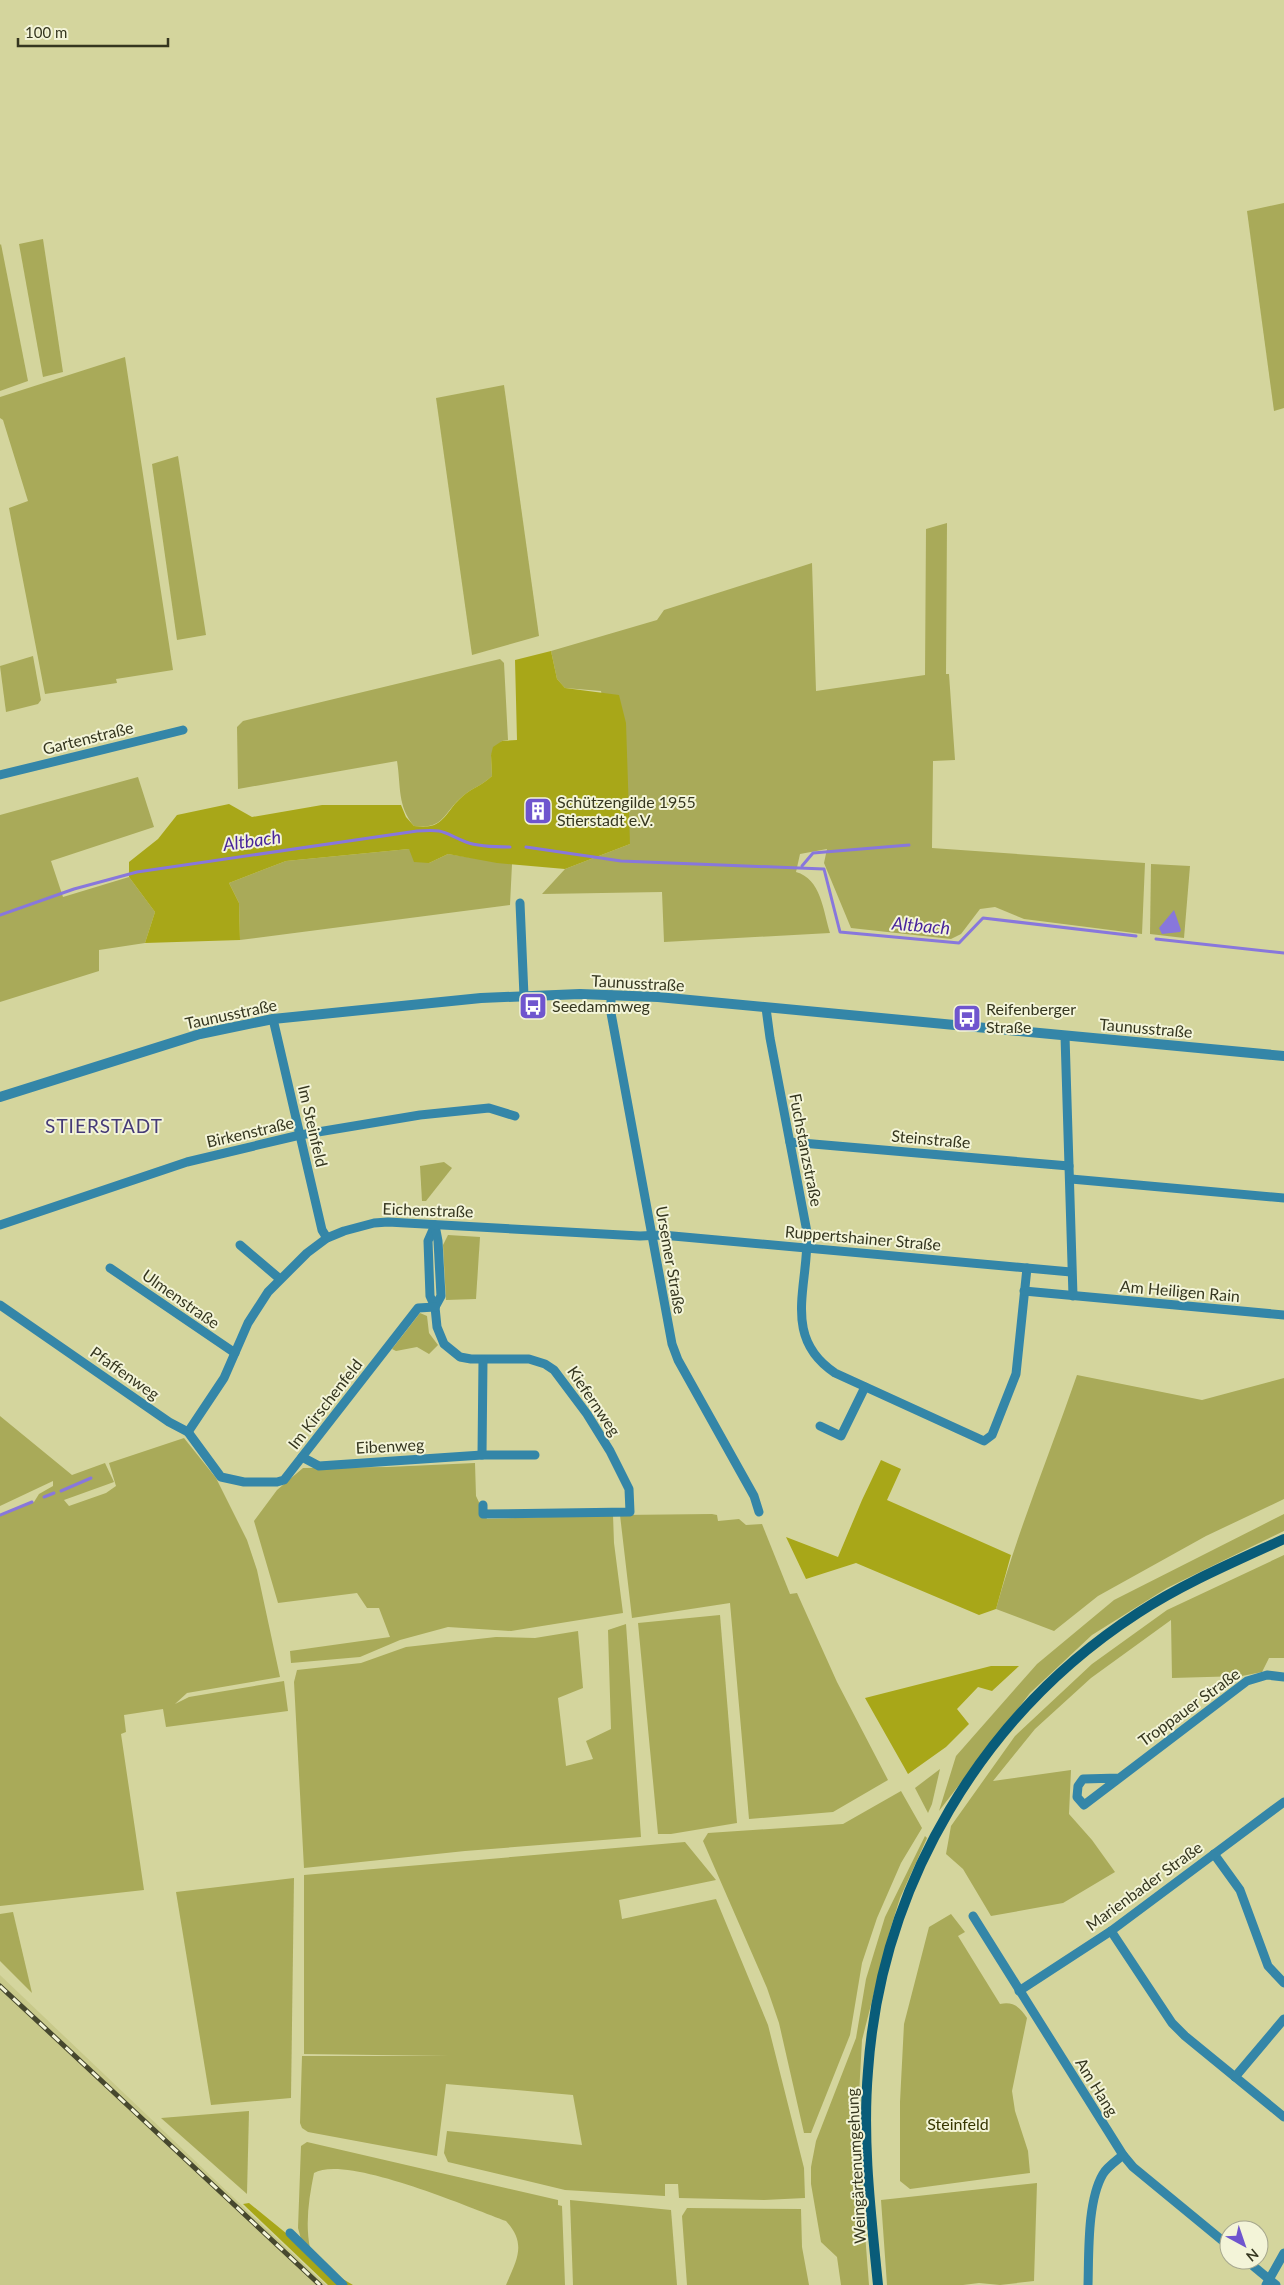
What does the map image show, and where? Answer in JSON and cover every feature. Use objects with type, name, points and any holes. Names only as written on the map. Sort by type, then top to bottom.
[{"type":"main road","name":"Weingärtenumgehung","points":[[878,2285],[867,2144],[866,2097],[869,2049],[881,1979],[894,1934],[910,1889],[935,1834],[963,1787],[996,1742],[1032,1701],[1072,1663],[1115,1628],[1162,1598],[1210,1572],[1284,1539]]},
{"type":"street","name":"Gartenstraße","points":[[0,775],[183,730]]},
{"type":"street","points":[[520,903],[524,996]]},
{"type":"street","name":"Taunusstraße","points":[[0,1097],[191,1036],[273,1019],[424,1003],[524,996],[611,995],[1284,1056]]},
{"type":"street","name":"Ursemer Straße","points":[[611,995],[611,1013],[670,1335],[675,1353],[754,1496],[759,1512]]},
{"type":"street","name":"Fuchstanzstraße","points":[[766,1008],[807,1232],[801,1322],[803,1334],[815,1356],[825,1366],[865,1387],[984,1441],[992,1435],[1016,1374],[1026,1268]]},
{"type":"street","name":"Im Steinfeld","points":[[273,1019],[322,1230],[327,1238]]},
{"type":"street","points":[[1024,1290],[1074,1296],[1071,1272],[1065,1036]]},
{"type":"street","name":"Birkenstraße","points":[[0,1225],[188,1162],[300,1135],[420,1115],[489,1108],[515,1116]]},
{"type":"street","name":"Steinstraße","points":[[790,1142],[1069,1166]]},
{"type":"street","points":[[1070,1179],[1284,1198]]},
{"type":"street","name":"Eichenstraße","points":[[188,1432],[224,1378],[248,1323],[259,1305],[280,1279],[307,1253],[327,1238],[344,1230],[374,1223],[434,1224],[652,1235]]},
{"type":"street","name":"Kiefernweg","points":[[434,1224],[438,1241],[441,1296],[435,1306],[436,1327],[444,1344],[460,1357],[483,1360],[537,1360],[554,1370],[587,1414],[610,1451],[629,1489],[630,1512],[483,1514],[483,1505]]},
{"type":"street","name":"Ruppertshainer Straße","points":[[652,1235],[1071,1272]]},
{"type":"street","points":[[240,1245],[280,1279]]},
{"type":"street","name":"Ulmenstraße","points":[[110,1268],[235,1353]]},
{"type":"street","name":"Am Heiligen Rain","points":[[1074,1296],[1284,1316]]},
{"type":"street","name":"Pfaffenweg","points":[[0,1305],[169,1422],[188,1432],[221,1477]]},
{"type":"street","name":"Im Kirschenfeld","points":[[221,1477],[244,1482],[277,1482],[284,1480],[418,1308],[435,1306]]},
{"type":"street","points":[[482,1455],[483,1360]]},
{"type":"street","points":[[820,1426],[841,1436],[865,1387]]},
{"type":"street","name":"Eibenweg","points":[[302,1457],[319,1466],[482,1455],[535,1455]]},
{"type":"street","name":"Troppauer Straße","points":[[1119,1778],[1083,1779],[1078,1786],[1077,1797],[1084,1805],[1246,1681],[1267,1675],[1284,1677]]},
{"type":"street","name":"Marienbader Straße","points":[[1019,1991],[1111,1931],[1284,1802]]},
{"type":"street","points":[[1214,1854],[1240,1890],[1268,1966],[1284,1983]]},
{"type":"street","name":"Am Hang","points":[[973,1916],[1123,2155],[1133,2167],[1219,2238]]},
{"type":"street","points":[[1111,1931],[1172,2023],[1284,2117]]},
{"type":"street","points":[[1235,2077],[1284,2019]]},
{"type":"street","points":[[1088,2285],[1094,2200],[1098,2183],[1104,2171],[1123,2155]]},
{"type":"street","points":[[290,2233],[343,2285]]},
{"type":"street","points":[[1256,2270],[1270,2283],[1284,2253]]},
{"type":"shaded area","points":[[551,651],[557,679],[565,688],[619,695],[626,723],[630,844],[565,869],[497,863],[448,854],[429,863],[414,862],[409,849],[286,861],[229,883],[239,903],[240,940],[145,943],[155,912],[129,877],[129,862],[158,839],[177,815],[229,804],[252,817],[322,805],[401,805],[406,817],[414,826],[432,826],[443,819],[463,796],[492,776],[491,755],[493,747],[502,741],[517,740],[515,660]]},
{"type":"shaded area","points":[[1174,910],[1180,932],[1162,934],[1159,928]]},
{"type":"shaded area","points":[[881,1460],[901,1469],[887,1500],[1011,1555],[996,1609],[979,1615],[856,1563],[806,1579],[786,1537],[838,1557]]},
{"type":"shaded area","points":[[991,1666],[1019,1666],[992,1691],[978,1687],[957,1709],[969,1724],[946,1747],[908,1774],[865,1698]]},
{"type":"shaded area","points":[[0,1975],[275,2237],[326,2285],[0,2285]]},
{"type":"shaded area","points":[[249,2203],[341,2278],[353,2285],[328,2285],[243,2204]]},
{"type":"green space","points":[[1284,203],[1284,408],[1274,411],[1247,211]]},
{"type":"green space","points":[[43,239],[63,372],[43,377],[19,244]]},
{"type":"green space","points":[[0,245],[28,381],[0,391]]},
{"type":"green space","points":[[125,357],[173,670],[116,679],[117,683],[45,694],[9,508],[28,501],[3,420],[0,418],[0,397]]},
{"type":"green space","points":[[504,385],[539,636],[472,655],[436,398]]},
{"type":"green space","points":[[178,456],[206,635],[177,640],[152,464]]},
{"type":"green space","points":[[947,523],[946,674],[949,674],[955,760],[933,761],[932,848],[1145,863],[1142,934],[1024,919],[995,907],[980,909],[961,934],[951,939],[851,928],[824,863],[827,849],[800,854],[796,872],[811,881],[816,888],[823,905],[830,933],[664,942],[662,892],[542,894],[565,869],[630,844],[601,691],[565,688],[557,679],[551,651],[657,620],[664,610],[812,563],[816,691],[925,675],[926,529]]},
{"type":"green space","points":[[33,656],[41,700],[38,704],[6,712],[0,666]]},
{"type":"green space","points":[[500,659],[504,663],[508,740],[502,741],[491,755],[492,776],[463,796],[443,819],[432,825],[424,827],[414,826],[405,811],[402,803],[397,761],[238,789],[237,727],[243,721]]},
{"type":"green space","points":[[138,777],[154,827],[51,861],[63,897],[129,877],[155,912],[145,943],[99,950],[99,971],[0,1002],[0,815]]},
{"type":"green space","points":[[409,849],[429,863],[448,854],[512,864],[510,905],[240,940],[239,903],[229,883],[286,861]]},
{"type":"green space","points":[[1151,864],[1190,866],[1184,938],[1150,934]]},
{"type":"green space","points":[[444,1162],[452,1168],[426,1201],[422,1201],[420,1166]]},
{"type":"green space","points":[[448,1235],[480,1237],[476,1299],[446,1300],[443,1245]]},
{"type":"green space","points":[[420,1313],[427,1316],[429,1333],[438,1345],[429,1354],[417,1347],[396,1351],[392,1349]]},
{"type":"green space","points":[[1077,1375],[1202,1400],[1284,1378],[1284,1499],[1206,1536],[1098,1596],[1054,1631],[996,1609],[1024,1521]]},
{"type":"green space","points":[[0,1416],[72,1475],[105,1463],[114,1482],[64,1500],[69,1506],[106,1493],[116,1486],[109,1463],[184,1438],[216,1478],[247,1540],[257,1570],[280,1677],[187,1693],[175,1704],[189,1697],[284,1681],[288,1711],[166,1727],[163,1709],[124,1715],[126,1732],[121,1734],[144,1890],[0,1906],[0,1516],[34,1502],[39,1494],[53,1486],[53,1481],[0,1506]]},
{"type":"green space","points":[[475,1463],[476,1496],[487,1519],[613,1515],[614,1543],[623,1613],[511,1631],[448,1627],[400,1640],[360,1657],[291,1663],[290,1651],[390,1637],[379,1608],[367,1608],[357,1593],[278,1603],[254,1521],[277,1490],[303,1468]]},
{"type":"green space","points":[[1284,1514],[1284,1531],[1167,1588],[1092,1635],[1030,1693],[939,1811],[956,1756],[1037,1664],[1114,1600]]},
{"type":"green space","points":[[620,1515],[717,1515],[718,1521],[739,1519],[746,1525],[762,1524],[790,1594],[797,1593],[837,1682],[888,1780],[833,1812],[749,1819],[730,1603],[632,1618]]},
{"type":"green space","points":[[1284,1555],[1284,1658],[1269,1658],[1262,1672],[1242,1676],[1172,1678],[1171,1620],[1091,1678],[1035,1729],[993,1781],[1071,1770],[1069,1814],[1092,1840],[1115,1872],[1063,1903],[991,1916],[963,1869],[946,1854],[951,1826],[1015,1736],[1092,1664],[1167,1610]]},
{"type":"green space","points":[[720,1615],[737,1823],[671,1834],[658,1834],[638,1623]]},
{"type":"green space","points":[[626,1624],[641,1837],[465,1851],[304,1868],[294,1682],[297,1670],[361,1663],[406,1647],[496,1637],[535,1638],[578,1631],[583,1688],[558,1698],[566,1766],[593,1759],[586,1741],[611,1729],[608,1630]]},
{"type":"green space","points":[[940,1769],[932,1804],[928,1813],[915,1788]]},
{"type":"green space","points":[[901,1791],[922,1828],[901,1863],[877,1918],[862,1963],[850,2035],[811,2133],[804,2133],[779,2023],[767,1988],[703,1841],[708,1833],[843,1824]]},
{"type":"green space","points":[[925,1836],[927,1838],[900,1898],[890,1930],[862,2040],[857,2131],[869,2285],[841,2285],[837,2257],[821,2242],[811,2184],[811,2167],[816,2141],[856,2038],[866,1979],[885,1917]]},
{"type":"green space","points":[[685,1842],[716,1880],[619,1900],[622,1919],[716,1899],[768,2025],[804,2168],[805,2198],[764,2200],[679,2198],[678,2184],[665,2184],[665,2196],[565,2190],[448,2162],[444,2153],[447,2131],[582,2145],[573,2095],[446,2084],[437,2156],[308,2132],[302,2128],[300,2123],[302,2056],[449,2056],[304,2054],[304,1875]]},
{"type":"green space","points":[[294,1878],[291,2098],[211,2105],[176,1892]]},
{"type":"green space","points":[[13,1912],[32,1993],[0,1961],[0,1914]]},
{"type":"green space","name":"Steinfeld","points":[[951,1914],[965,1932],[958,1936],[1000,2004],[1009,2003],[1016,2006],[1027,2018],[1012,2091],[1015,2111],[1028,2151],[1030,2173],[910,2189],[900,2181],[900,2102],[904,2024],[929,1927]]},
{"type":"green space","points":[[249,2111],[247,2194],[161,2118]]},
{"type":"green space","points":[[307,2142],[558,2200],[558,2205],[562,2206],[565,2285],[506,2285],[514,2267],[518,2245],[512,2229],[506,2221],[408,2185],[379,2176],[352,2171],[330,2169],[314,2173],[309,2201],[310,2248],[301,2239],[298,2228],[301,2146]]},
{"type":"green space","points":[[1037,2183],[1034,2281],[1000,2285],[979,2283],[963,2285],[887,2285],[881,2200]]},
{"type":"green space","points":[[570,2200],[671,2210],[677,2285],[573,2285]]},
{"type":"green space","points":[[687,2208],[801,2209],[802,2247],[809,2285],[687,2285],[682,2216]]},
{"type":"waterway","name":"Altbach","points":[[0,915],[74,889],[137,872],[417,831],[433,830],[477,845],[510,847]]},
{"type":"waterway","name":"Altbach","points":[[802,866],[813,853],[909,845]]},
{"type":"waterway","name":"Altbach","points":[[526,847],[621,861],[824,869],[840,932],[959,943],[983,918],[1136,936]]},
{"type":"waterway","name":"Altbach","points":[[1156,939],[1284,953]]},
{"type":"waterway","points":[[61,1491],[91,1478]]},
{"type":"waterway","points":[[44,1497],[54,1493]]},
{"type":"waterway","points":[[0,1515],[32,1502]]},
{"type":"railway","points":[[0,1986],[320,2285]]},
{"type":"place","name":"Schützengilde 1955 Stierstadt e.V.","points":[[538,811]]},
{"type":"place","name":"Seedammweg","points":[[533,1006]]},
{"type":"place","name":"Reifenberger Straße","points":[[967,1018]]},
{"type":"district","name":"STIERSTADT","points":[[104,1126]]}]
